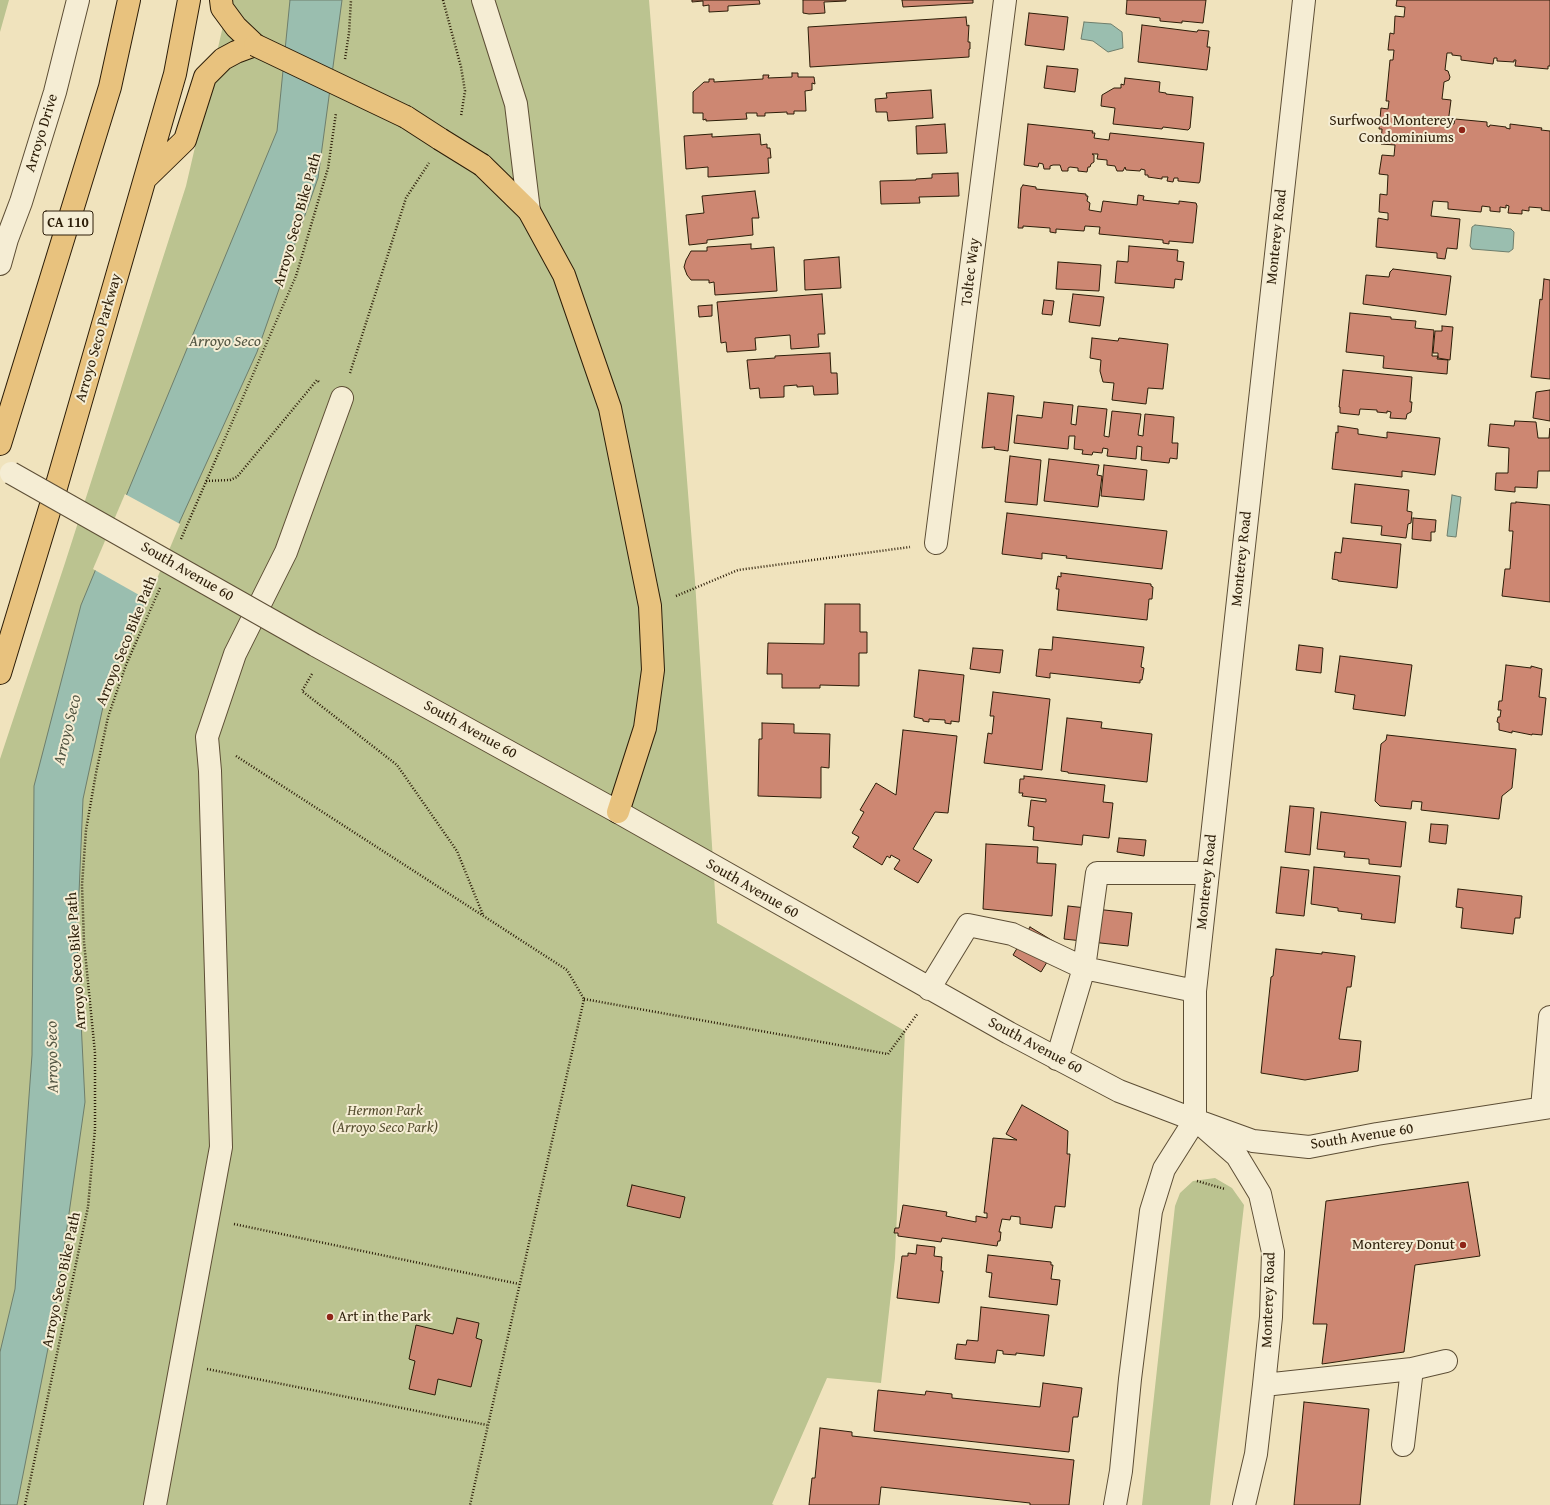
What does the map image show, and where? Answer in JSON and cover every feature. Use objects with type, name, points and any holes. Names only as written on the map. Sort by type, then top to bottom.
[{"type":"highway","name":"CA 110","points":[[0,444],[110,87],[129,0]]},
{"type":"highway","name":"Arroyo Seco Parkway","points":[[0,673],[51,505],[175,74],[189,0]]},
{"type":"highway","points":[[221,0],[222,8],[236,27],[255,45],[406,117],[437,148],[482,165],[529,212],[564,274],[610,408],[650,606],[653,670],[645,728],[618,812]]},
{"type":"highway","points":[[145,178],[185,140],[205,77],[223,59],[236,52],[255,45]]},
{"type":"street","name":"Arroyo Drive","points":[[0,264],[55,92],[78,0]]},
{"type":"street","points":[[483,0],[516,104],[529,212]]},
{"type":"street","name":"Toltec Way","points":[[936,543],[1005,0]]},
{"type":"street","name":"Monterey Road","points":[[1244,1505],[1256,1454],[1264,1385],[1271,1317],[1273,1252],[1260,1194],[1237,1156],[1194,1120],[1195,991],[1304,0]]},
{"type":"street","points":[[154,1505],[221,1147],[210,771],[207,737],[235,654],[286,552],[342,398]]},
{"type":"street","name":"South Avenue 60","points":[[0,467],[320,648],[618,812],[931,990],[1119,1091],[1253,1141],[1309,1147],[1546,1107]]},
{"type":"street","points":[[1057,1059],[1084,968],[1097,873],[1208,873]]},
{"type":"street","points":[[931,990],[968,925],[1012,934],[1084,968],[1195,991]]},
{"type":"street","points":[[1546,1107],[1550,1017]]},
{"type":"street","points":[[1115,1505],[1121,1471],[1130,1379],[1150,1211],[1164,1169],[1194,1120]]},
{"type":"street","points":[[1264,1385],[1412,1369],[1446,1361]]},
{"type":"street","points":[[1402,1445],[1412,1369]]},
{"type":"path","points":[[344,63],[349,33],[351,0]]},
{"type":"path","points":[[443,0],[461,67],[465,92],[461,116]]},
{"type":"path","name":"Arroyo Seco Bike Path","points":[[178,545],[296,276],[328,168],[337,108]]},
{"type":"path","points":[[206,481],[230,480],[237,477],[317,380],[342,398],[406,198],[437,148]]},
{"type":"path","points":[[650,606],[738,570],[936,543]]},
{"type":"path","name":"Arroyo Seco Bike Path","points":[[25,1505],[88,1207],[95,1129],[95,1060],[84,942],[82,885],[86,830],[108,717],[126,665],[160,587]]},
{"type":"path","points":[[320,648],[302,691],[397,765],[457,852],[484,916]]},
{"type":"path","points":[[207,737],[566,970],[584,999],[470,1505]]},
{"type":"path","points":[[584,999],[888,1054],[931,990]]},
{"type":"path","points":[[1197,1181],[1227,1189]]},
{"type":"path","points":[[208,1218],[519,1284]]},
{"type":"path","points":[[181,1363],[487,1425]]},
{"type":"green space","points":[[0,0],[9,0],[0,32]]},
{"type":"green space","name":"Hermon Park (Arroyo Seco Park)","points":[[229,0],[649,0],[695,581],[717,923],[905,1031],[895,1258],[881,1383],[827,1378],[772,1504],[774,1505],[0,1505],[0,759],[65,563],[186,186]]},
{"type":"green space","points":[[1215,1178],[1232,1188],[1244,1205],[1210,1505],[1142,1505],[1175,1206],[1180,1193],[1193,1181]]},
{"type":"water","name":"Arroyo Seco","points":[[290,0],[342,0],[318,178],[257,352],[180,521],[106,693],[83,799],[77,940],[85,1102],[54,1318],[17,1505],[0,1505],[0,1352],[15,1289],[32,1055],[34,786],[81,605],[277,131]]},
{"type":"water","points":[[1084,22],[1111,24],[1122,32],[1123,48],[1108,52],[1093,41],[1081,39]]},
{"type":"water","points":[[1475,225],[1511,229],[1514,232],[1513,249],[1509,252],[1472,249],[1470,246],[1472,227]]},
{"type":"water","points":[[1452,495],[1461,497],[1456,537],[1447,536]]},
{"type":"pier","points":[[125,494],[180,524],[148,600],[93,569]]},
{"type":"building","points":[[692,0],[759,0],[760,4],[728,6],[728,11],[709,12],[709,5],[703,6],[703,1],[692,2]]},
{"type":"building","points":[[803,0],[846,1],[824,2],[825,13],[809,14],[803,13]]},
{"type":"building","points":[[902,0],[973,0],[973,3],[903,7]]},
{"type":"building","points":[[1127,0],[1206,0],[1203,23],[1160,21],[1160,18],[1126,14]]},
{"type":"building","name":"Surfwood Monterey Condominiums","points":[[1397,0],[1550,0],[1550,66],[1548,66],[1548,69],[1515,66],[1516,60],[1514,60],[1514,62],[1497,61],[1497,58],[1494,58],[1493,64],[1461,60],[1461,56],[1447,53],[1445,70],[1448,71],[1450,77],[1449,80],[1444,82],[1442,99],[1451,100],[1448,123],[1454,124],[1455,119],[1487,122],[1487,126],[1489,127],[1490,125],[1510,129],[1510,124],[1542,128],[1541,130],[1550,131],[1550,211],[1541,210],[1542,208],[1529,207],[1529,211],[1522,210],[1522,214],[1508,213],[1509,206],[1506,205],[1506,208],[1500,207],[1500,212],[1490,211],[1490,207],[1482,206],[1481,212],[1448,209],[1448,202],[1433,201],[1431,216],[1460,219],[1457,249],[1447,248],[1445,259],[1437,258],[1437,253],[1376,247],[1378,218],[1388,220],[1388,213],[1379,212],[1380,194],[1387,195],[1388,175],[1379,174],[1382,155],[1394,156],[1395,145],[1381,144],[1382,129],[1379,129],[1381,108],[1388,109],[1389,101],[1386,101],[1390,60],[1393,60],[1394,50],[1388,50],[1390,33],[1394,34],[1395,16],[1404,17],[1405,7],[1396,6]]},
{"type":"building","points":[[1029,13],[1068,17],[1064,50],[1025,45]]},
{"type":"building","points":[[966,17],[967,26],[969,25],[969,57],[810,67],[808,27]]},
{"type":"building","points":[[1142,25],[1197,32],[1198,30],[1209,31],[1207,47],[1210,47],[1207,70],[1138,62]]},
{"type":"building","points":[[1047,66],[1078,69],[1075,92],[1044,88]]},
{"type":"building","points":[[792,73],[798,73],[798,77],[814,77],[815,84],[812,83],[812,90],[805,91],[806,111],[794,111],[794,114],[787,114],[787,112],[765,113],[765,116],[757,116],[757,113],[746,113],[747,119],[706,121],[706,119],[703,120],[703,113],[693,113],[693,92],[704,82],[709,82],[709,79],[714,79],[714,82],[763,79],[763,75],[769,75],[768,78],[792,77]]},
{"type":"building","points":[[1125,78],[1160,82],[1159,92],[1193,97],[1190,128],[1188,130],[1163,127],[1162,129],[1113,124],[1115,108],[1101,106],[1102,95],[1114,88],[1121,88],[1121,84],[1124,85]]},
{"type":"building","points":[[931,90],[933,118],[888,121],[887,112],[876,112],[875,99],[887,98],[886,93]]},
{"type":"building","points":[[945,124],[947,153],[917,154],[916,126]]},
{"type":"building","points":[[1028,124],[1093,131],[1092,133],[1095,133],[1094,138],[1109,140],[1110,133],[1204,143],[1200,181],[1199,183],[1178,181],[1178,178],[1174,178],[1173,182],[1167,181],[1168,177],[1162,177],[1162,179],[1148,177],[1148,175],[1145,175],[1145,170],[1126,170],[1125,167],[1123,171],[1117,171],[1115,166],[1107,165],[1107,160],[1097,159],[1098,154],[1092,154],[1094,155],[1094,162],[1090,167],[1088,167],[1087,172],[1078,171],[1078,168],[1070,167],[1068,168],[1068,171],[1062,171],[1060,165],[1053,165],[1050,166],[1050,169],[1044,169],[1043,164],[1039,163],[1038,167],[1024,165]]},
{"type":"building","points":[[712,134],[712,137],[760,134],[761,145],[767,144],[767,148],[770,148],[771,158],[768,158],[769,173],[708,177],[708,167],[686,169],[684,136]]},
{"type":"building","points":[[958,173],[959,196],[919,197],[920,203],[881,204],[880,181],[916,180],[932,178],[932,174]]},
{"type":"building","points":[[1023,185],[1036,187],[1036,189],[1086,194],[1086,196],[1088,196],[1087,201],[1090,203],[1089,210],[1101,212],[1103,201],[1137,205],[1138,195],[1144,196],[1143,200],[1179,204],[1179,201],[1196,203],[1197,206],[1193,243],[1169,241],[1169,244],[1163,243],[1163,240],[1099,234],[1100,227],[1085,226],[1084,231],[1056,229],[1056,233],[1050,232],[1050,228],[1023,226],[1023,228],[1018,228],[1021,188]]},
{"type":"building","points":[[755,191],[759,218],[752,218],[753,235],[707,240],[707,243],[689,245],[686,215],[704,213],[702,196]]},
{"type":"building","points":[[751,244],[751,249],[774,247],[777,291],[715,295],[714,282],[709,283],[709,280],[691,280],[687,275],[684,267],[691,251],[707,251],[707,247]]},
{"type":"building","points":[[1129,246],[1178,250],[1177,261],[1184,262],[1182,280],[1175,279],[1174,288],[1115,283],[1117,261],[1128,262]]},
{"type":"building","points":[[839,257],[841,288],[805,290],[804,260]]},
{"type":"building","points":[[1058,262],[1101,265],[1099,291],[1056,289]]},
{"type":"building","points":[[1393,269],[1451,276],[1446,315],[1363,304],[1366,275],[1389,277],[1390,272]]},
{"type":"building","points":[[1544,279],[1550,280],[1550,379],[1531,377],[1540,299],[1542,300]]},
{"type":"building","points":[[822,294],[825,334],[818,334],[819,347],[791,349],[790,335],[755,338],[756,350],[727,352],[726,342],[721,343],[717,302]]},
{"type":"building","points":[[1073,294],[1104,297],[1100,326],[1069,322]]},
{"type":"building","points":[[1044,300],[1054,301],[1052,315],[1042,314]]},
{"type":"building","points":[[712,305],[712,316],[699,317],[698,306]]},
{"type":"building","points":[[1350,313],[1416,321],[1415,328],[1434,330],[1432,356],[1438,356],[1437,359],[1448,360],[1447,374],[1383,368],[1384,356],[1346,352]]},
{"type":"building","points":[[1442,326],[1453,327],[1450,360],[1438,358],[1438,353],[1433,353],[1435,331],[1442,331]]},
{"type":"building","points":[[1092,338],[1118,341],[1119,338],[1168,344],[1163,389],[1148,388],[1146,404],[1112,400],[1114,383],[1103,382],[1100,371],[1101,360],[1090,358]]},
{"type":"building","points":[[830,353],[831,373],[837,373],[838,394],[814,395],[813,386],[797,387],[797,385],[784,386],[784,397],[760,398],[759,388],[750,389],[747,360],[775,358],[775,356]]},
{"type":"building","points":[[1343,370],[1412,377],[1410,402],[1412,402],[1411,412],[1407,414],[1406,419],[1390,418],[1391,412],[1377,412],[1377,410],[1360,409],[1359,415],[1340,413],[1339,407]]},
{"type":"building","points":[[1550,390],[1550,421],[1533,418],[1536,392]]},
{"type":"building","points":[[988,393],[1014,396],[1008,451],[994,449],[995,447],[982,448]]},
{"type":"building","points":[[1044,402],[1073,405],[1071,424],[1076,425],[1078,406],[1107,409],[1104,436],[1109,437],[1112,411],[1141,414],[1138,435],[1143,436],[1145,414],[1174,417],[1172,443],[1178,443],[1177,459],[1170,458],[1169,463],[1141,460],[1142,447],[1137,446],[1136,459],[1107,456],[1108,449],[1103,448],[1102,453],[1093,452],[1092,455],[1082,454],[1083,450],[1074,449],[1075,436],[1069,436],[1068,449],[1014,443],[1017,415],[1042,418]]},
{"type":"building","points":[[1515,421],[1536,422],[1538,438],[1549,438],[1550,428],[1550,471],[1538,471],[1537,488],[1515,487],[1515,492],[1495,490],[1496,473],[1508,473],[1509,448],[1488,446],[1490,424],[1514,426]]},
{"type":"building","points":[[1338,426],[1358,429],[1358,434],[1387,438],[1387,432],[1440,438],[1435,475],[1402,471],[1402,477],[1332,469]]},
{"type":"building","points":[[1010,456],[1041,460],[1037,505],[1005,502]]},
{"type":"building","points":[[1049,459],[1099,465],[1097,475],[1102,476],[1098,507],[1044,501]]},
{"type":"building","points":[[1104,465],[1147,470],[1144,500],[1101,496]]},
{"type":"building","points":[[1355,484],[1409,490],[1407,511],[1412,512],[1411,523],[1408,524],[1406,538],[1381,535],[1382,526],[1351,523]]},
{"type":"building","points":[[1516,502],[1550,505],[1550,602],[1502,596],[1505,569],[1510,569],[1513,531],[1509,531],[1511,503]]},
{"type":"building","points":[[1007,513],[1167,531],[1162,569],[1066,558],[1067,556],[1042,553],[1042,559],[1002,554]]},
{"type":"building","points":[[1413,518],[1436,520],[1435,532],[1431,532],[1431,541],[1412,539]]},
{"type":"building","points":[[1343,538],[1401,544],[1397,588],[1332,579],[1335,552],[1341,553]]},
{"type":"building","points":[[1061,573],[1151,584],[1153,587],[1152,599],[1149,599],[1147,620],[1057,610],[1059,589],[1056,589],[1058,576],[1061,577]]},
{"type":"building","points":[[825,604],[860,604],[860,632],[867,632],[867,653],[859,653],[859,686],[820,685],[820,688],[782,688],[782,674],[767,674],[768,643],[824,644]]},
{"type":"building","points":[[1053,637],[1144,647],[1141,667],[1144,668],[1142,680],[1140,680],[1140,683],[1050,673],[1050,678],[1036,676],[1039,649],[1052,650]]},
{"type":"building","points":[[1299,645],[1323,648],[1321,673],[1296,670]]},
{"type":"building","points":[[973,648],[1003,650],[1000,673],[970,669]]},
{"type":"building","points":[[1340,656],[1412,665],[1405,716],[1353,709],[1355,695],[1335,692]]},
{"type":"building","points":[[1506,665],[1531,668],[1531,666],[1542,669],[1539,697],[1546,698],[1542,735],[1532,735],[1512,731],[1512,733],[1499,730],[1499,723],[1497,722],[1498,717],[1500,717],[1501,710],[1498,710],[1499,701],[1502,701]]},
{"type":"building","points":[[919,670],[964,675],[959,722],[951,721],[951,724],[945,723],[945,720],[929,719],[929,722],[914,717]]},
{"type":"building","points":[[993,692],[1050,699],[1042,770],[984,763],[988,733],[992,734],[994,716],[990,716]]},
{"type":"building","points":[[1067,718],[1102,722],[1101,728],[1152,734],[1147,782],[1061,771]]},
{"type":"building","points":[[762,723],[794,724],[794,733],[830,734],[829,768],[821,767],[821,798],[758,796],[759,739],[762,739]]},
{"type":"building","points":[[903,730],[957,736],[948,813],[935,812],[913,849],[932,860],[918,883],[894,869],[900,860],[891,855],[890,858],[887,856],[882,865],[853,847],[859,837],[852,833],[864,812],[860,810],[876,783],[896,795]]},
{"type":"building","points":[[1387,735],[1516,749],[1512,788],[1502,796],[1499,819],[1421,810],[1422,802],[1412,801],[1411,809],[1380,806],[1375,801],[1381,744],[1386,740]]},
{"type":"building","points":[[1024,776],[1105,785],[1103,802],[1113,803],[1109,838],[1083,835],[1082,845],[1033,840],[1034,827],[1028,826],[1031,800],[1046,802],[1046,799],[1022,796],[1023,793],[1019,793],[1020,779],[1024,779]]},
{"type":"building","points":[[1290,806],[1314,808],[1310,855],[1285,852]]},
{"type":"building","points":[[1321,812],[1406,822],[1401,867],[1369,864],[1369,859],[1344,857],[1345,852],[1317,849]]},
{"type":"building","points":[[1431,824],[1448,825],[1446,844],[1429,842]]},
{"type":"building","points":[[1119,838],[1146,840],[1144,856],[1117,852]]},
{"type":"building","points":[[986,844],[1038,847],[1037,863],[1056,864],[1052,916],[983,909]]},
{"type":"building","points":[[1281,867],[1309,870],[1304,916],[1276,913]]},
{"type":"building","points":[[1314,867],[1400,876],[1395,923],[1361,919],[1362,914],[1338,911],[1338,908],[1311,904]]},
{"type":"building","points":[[1458,889],[1522,896],[1520,918],[1515,918],[1513,934],[1461,928],[1463,908],[1456,907]]},
{"type":"building","points":[[1068,906],[1132,913],[1128,946],[1064,939]]},
{"type":"building","points":[[1030,927],[1058,944],[1041,972],[1013,955]]},
{"type":"building","points":[[1276,949],[1355,956],[1351,987],[1347,987],[1339,1039],[1361,1041],[1358,1071],[1305,1080],[1261,1073],[1271,977],[1273,976]]},
{"type":"building","points":[[1022,1105],[1068,1131],[1067,1154],[1070,1154],[1065,1207],[1055,1206],[1052,1228],[1020,1224],[1020,1217],[1011,1216],[1010,1220],[1002,1219],[999,1232],[1001,1232],[1000,1241],[998,1241],[997,1246],[942,1238],[941,1242],[898,1236],[898,1233],[894,1233],[895,1228],[899,1228],[903,1205],[947,1212],[946,1216],[976,1222],[976,1216],[987,1218],[987,1213],[984,1213],[993,1138],[1017,1140],[1006,1134]]},
{"type":"building","points":[[1468,1182],[1480,1256],[1415,1265],[1404,1352],[1322,1364],[1327,1324],[1313,1324],[1326,1201]]},
{"type":"building","points":[[632,1185],[685,1197],[680,1218],[627,1206]]},
{"type":"building","points":[[917,1245],[935,1247],[934,1256],[942,1257],[941,1271],[943,1271],[939,1303],[897,1298],[902,1256],[908,1256],[908,1253],[916,1254]]},
{"type":"building","points":[[988,1255],[1051,1262],[1051,1265],[1053,1265],[1051,1279],[1060,1280],[1057,1305],[989,1297],[992,1273],[986,1272]]},
{"type":"building","points":[[981,1307],[1049,1315],[1044,1356],[1016,1353],[1016,1355],[1003,1354],[1003,1351],[997,1350],[995,1363],[955,1359],[957,1344],[966,1345],[967,1340],[978,1341]]},
{"type":"building","name":"Art in the Park","points":[[457,1318],[479,1323],[476,1338],[482,1340],[471,1387],[438,1379],[435,1395],[409,1389],[415,1361],[409,1359],[416,1325],[453,1334]]},
{"type":"building","points":[[1043,1383],[1082,1388],[1078,1417],[1073,1417],[1069,1452],[874,1431],[878,1390],[925,1395],[926,1391],[952,1394],[952,1398],[1040,1407]]},
{"type":"building","points":[[1304,1402],[1369,1409],[1360,1505],[1294,1505]]},
{"type":"building","points":[[820,1428],[852,1432],[852,1436],[1074,1460],[1069,1505],[1030,1505],[1030,1503],[881,1487],[879,1505],[809,1505],[812,1478],[815,1478]]},
{"type":"place","name":"Surfwood Monterey Condominiums","points":[[1462,130]]},
{"type":"place","name":"Monterey Donut","points":[[1463,1245]]},
{"type":"place","name":"Art in the Park","points":[[330,1317]]}]
